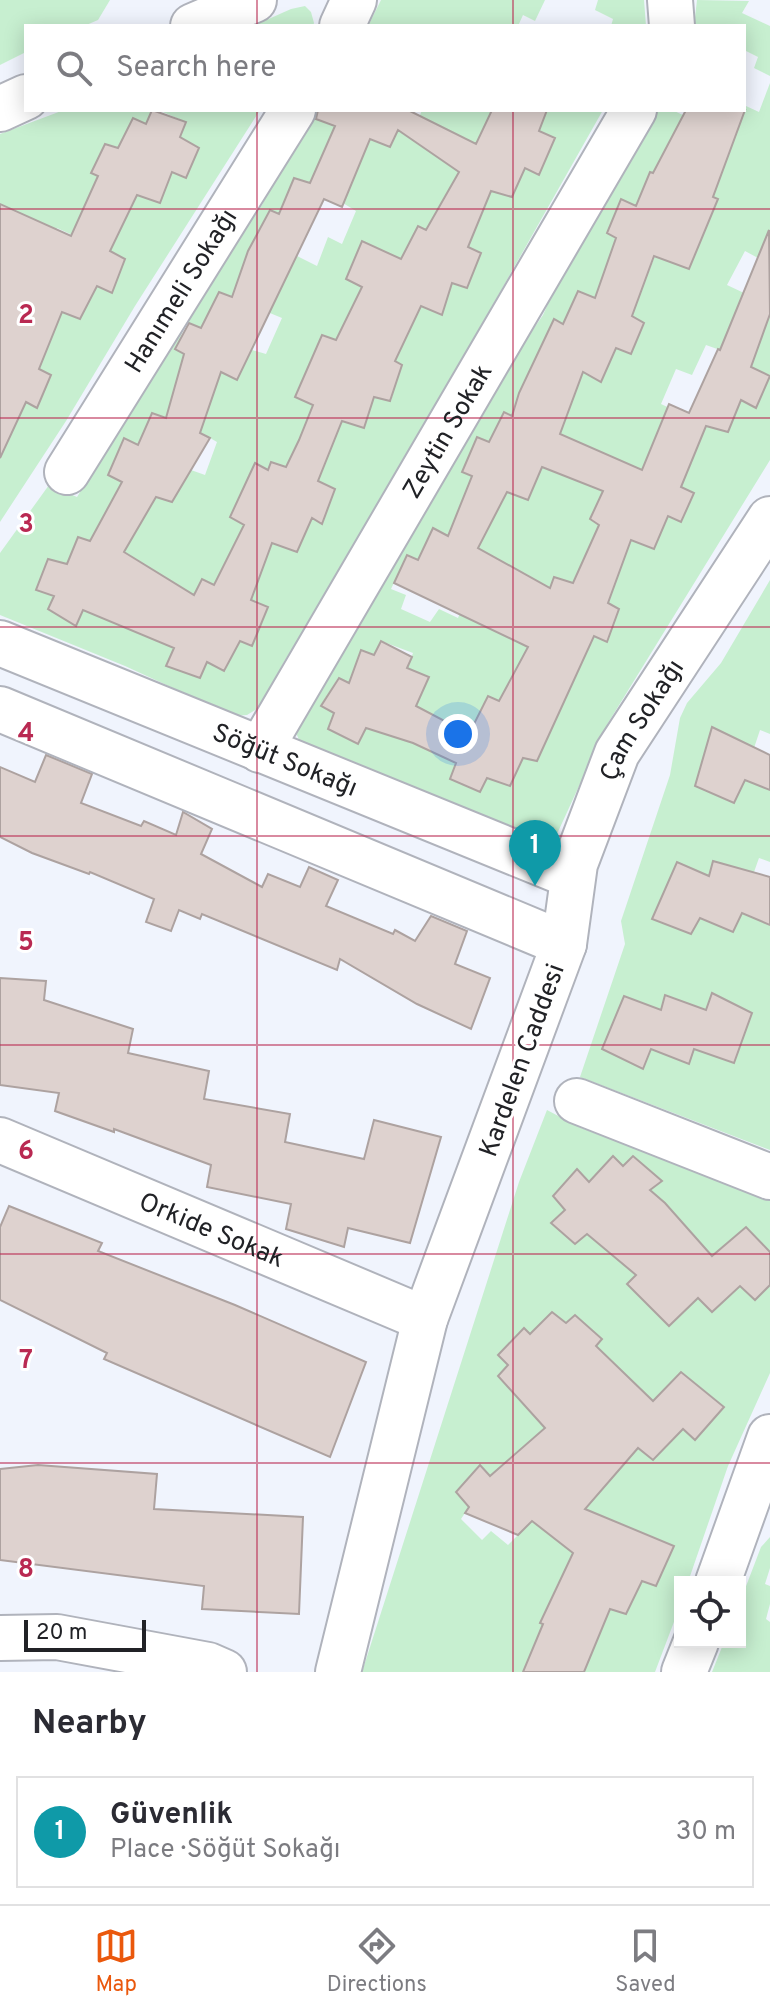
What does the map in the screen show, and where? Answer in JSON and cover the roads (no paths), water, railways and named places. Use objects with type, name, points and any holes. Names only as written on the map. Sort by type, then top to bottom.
[{"type":"street","points":[[198,24],[254,0]]},
{"type":"street","points":[[343,24],[354,0]]},
{"type":"street","points":[[670,0],[672,24]]},
{"type":"street","points":[[0,109],[24,98]]},
{"type":"street","name":"Hanımeli Sokağı","points":[[67,472],[292,112]]},
{"type":"street","name":"Zeytin Sokak","points":[[260,750],[633,112]]},
{"type":"street","name":"Çam Sokağı","points":[[564,944],[572,876],[581,842],[617,753],[770,519]]},
{"type":"street","name":"Söğüt Sokağı","points":[[0,643],[572,876]]},
{"type":"street","name":"Kardelen Caddesi","points":[[0,709],[564,944],[425,1319],[338,1672]]},
{"type":"street","points":[[577,1101],[770,1177]]},
{"type":"street","name":"Orkide Sokak","points":[[0,1140],[425,1319]]},
{"type":"street","points":[[721,1576],[759,1500],[770,1437]]},
{"type":"street","points":[[0,1638],[57,1637],[208,1665],[224,1672]]},
{"type":"street","points":[[684,1672],[694,1648]]},
{"type":"place","name":"Güvenlik","points":[[535,886]]}]
